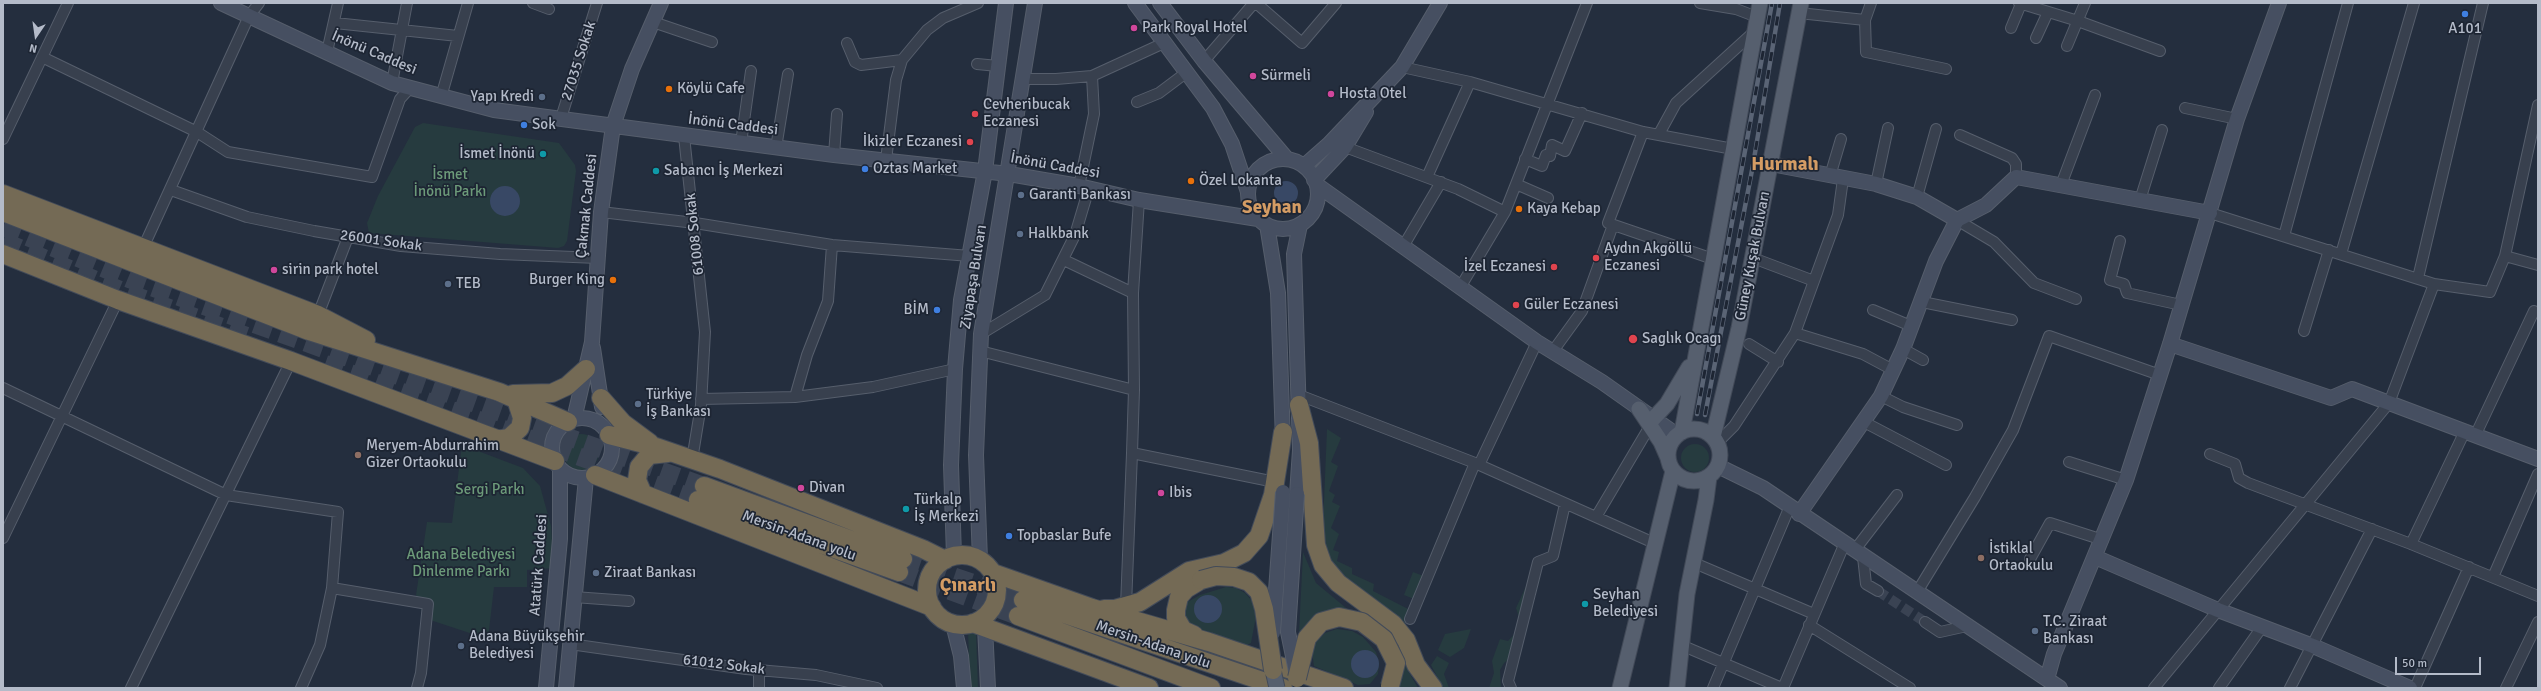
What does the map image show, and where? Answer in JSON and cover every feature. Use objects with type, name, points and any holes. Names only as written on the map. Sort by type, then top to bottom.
[{"type":"highway","points":[[3,194],[318,315],[400,359]]},
{"type":"highway","points":[[3,212],[309,331],[499,392],[571,420]]},
{"type":"highway","points":[[3,254],[118,300],[291,361],[558,465]]},
{"type":"highway","points":[[499,392],[522,396],[552,393],[567,386],[586,369]]},
{"type":"highway","points":[[601,398],[623,423],[663,450]]},
{"type":"highway","points":[[496,440],[509,438],[520,428],[522,418],[516,399]]},
{"type":"highway","points":[[1299,400],[1309,443],[1316,545],[1323,565],[1338,583],[1393,624],[1406,640],[1416,665],[1433,688]]},
{"type":"highway","points":[[607,431],[742,478],[949,558]]},
{"type":"highway","points":[[1092,608],[1115,609],[1140,602],[1189,571],[1224,563],[1244,553],[1259,536],[1273,495],[1285,489],[1283,432]]},
{"type":"highway","points":[[643,494],[637,480],[639,467],[644,458],[663,450]]},
{"type":"highway","points":[[591,477],[643,494],[932,607]]},
{"type":"highway","name":"Mersin-Adana yolu","points":[[701,493],[901,565]]},
{"type":"highway","points":[[1149,688],[1127,682],[982,622],[953,624],[937,614],[932,607],[928,594],[929,581],[938,565],[949,558],[963,555],[980,560],[993,573],[1092,608],[1209,642],[1344,688]]},
{"type":"highway","points":[[982,622],[992,608],[997,591],[993,573]]},
{"type":"highway","points":[[1209,642],[1183,630],[1176,618],[1180,597],[1186,589],[1201,580],[1216,576],[1234,577],[1249,582],[1259,592],[1264,609],[1273,670]]},
{"type":"highway","name":"Mersin-Adana yolu","points":[[1211,688],[1020,608],[1294,685]]},
{"type":"highway","points":[[1294,685],[1307,638],[1321,622],[1339,618],[1362,622],[1384,639],[1396,663],[1387,687]]},
{"type":"main road","name":"İnönü Caddesi","points":[[221,3],[250,10],[327,52],[392,83],[494,110],[776,148],[1008,174],[1084,187],[1139,200],[1262,222]]},
{"type":"main road","name":"Çakmak Caddesi","points":[[571,420],[586,369],[592,342],[601,212],[612,126],[632,69],[661,3]]},
{"type":"main road","name":"Ziyapaşa Bulvarı","points":[[949,558],[955,369],[962,300],[984,171],[1006,3]]},
{"type":"main road","name":"Ziyapaşa Bulvarı","points":[[980,560],[976,455],[981,334],[1008,174],[1021,79],[1036,3]]},
{"type":"main road","points":[[1135,3],[1166,42],[1213,108],[1232,144],[1248,192],[1251,209],[1262,222],[1278,293],[1283,432]]},
{"type":"main road","points":[[1160,3],[1204,61],[1287,159],[1304,166],[1316,182],[1538,342],[1638,409],[1652,422],[1679,434],[1698,429],[1715,440],[1720,458],[1714,472],[1706,500],[1692,562],[1677,688]]},
{"type":"main road","points":[[1304,166],[1402,67],[1440,3]]},
{"type":"main road","points":[[2046,684],[2054,654],[2103,540],[2126,480],[2210,214],[2237,119],[2279,3]]},
{"type":"main road","name":"Güney Kuşak Bulvarı","points":[[1715,440],[1753,258],[1800,8]]},
{"type":"main road","points":[[1620,688],[1654,543],[1670,465],[1668,450],[1679,434],[1695,356],[1757,17]]},
{"type":"main road","points":[[1262,222],[1289,228],[1300,224],[1309,217],[1315,208],[1318,196],[1316,182],[1346,147],[1374,96]]},
{"type":"main road","points":[[1248,192],[1252,175],[1260,167],[1270,161],[1287,159]]},
{"type":"main road","points":[[1771,164],[1876,184],[1917,197],[1956,220]]},
{"type":"main road","points":[[1794,510],[1864,422],[1881,396],[1903,349],[1922,302],[1936,261],[1956,220],[1986,205],[2016,177],[2210,214]]},
{"type":"main road","points":[[1277,688],[1273,670],[1273,628],[1285,489],[1300,450],[1294,254],[1300,224]]},
{"type":"main road","points":[[592,342],[607,431],[612,444],[610,458],[603,470],[591,477],[577,478],[558,465],[552,443],[556,434],[571,420],[588,418],[607,431]]},
{"type":"main road","points":[[2170,344],[2331,398],[2352,389],[2538,459]]},
{"type":"main road","points":[[1652,422],[1667,404],[1695,356]]},
{"type":"main road","points":[[1652,422],[1670,465],[1678,477],[1690,481],[1702,481],[1714,472]]},
{"type":"main road","name":"Atatürk Caddesi","points":[[546,688],[560,539],[558,465]]},
{"type":"main road","points":[[1714,472],[1763,488],[1967,626],[2046,684],[2060,688]]},
{"type":"main road","points":[[568,688],[574,597],[591,477]]},
{"type":"main road","points":[[1285,489],[1288,632],[1294,685]]},
{"type":"main road","points":[[2095,557],[2218,610],[2313,646],[2410,688]]},
{"type":"main road","points":[[982,622],[988,688]]},
{"type":"main road","points":[[953,624],[961,656],[964,688]]},
{"type":"street","points":[[3,139],[68,3]]},
{"type":"street","points":[[143,248],[171,190],[250,10],[259,3]]},
{"type":"street","points":[[327,52],[335,23],[338,3]]},
{"type":"street","points":[[392,83],[407,3]]},
{"type":"street","points":[[441,97],[468,3]]},
{"type":"street","points":[[533,3],[549,9]]},
{"type":"street","name":"27035 Sokak","points":[[560,118],[597,3]]},
{"type":"street","points":[[886,160],[896,80],[902,60],[927,30],[944,18],[978,3]]},
{"type":"street","points":[[1204,61],[1255,3],[1302,43],[1336,3]]},
{"type":"street","points":[[1461,286],[1505,212],[1586,3]]},
{"type":"street","points":[[1659,134],[1676,104],[1757,17],[1736,6],[1700,3]]},
{"type":"street","points":[[1871,3],[1864,20],[1866,52],[1946,69]]},
{"type":"street","points":[[2011,28],[2020,3],[2078,21],[2160,51]]},
{"type":"street","points":[[2067,46],[2085,3]]},
{"type":"street","points":[[2284,236],[2348,3]]},
{"type":"street","points":[[2341,254],[2414,3]]},
{"type":"street","points":[[2418,278],[2483,3]]},
{"type":"street","points":[[1800,8],[1864,20]]},
{"type":"street","points":[[2036,38],[2048,12]]},
{"type":"street","points":[[653,22],[712,42]]},
{"type":"street","points":[[335,23],[458,36]]},
{"type":"street","points":[[1021,79],[1056,79],[1092,76],[1166,42]]},
{"type":"street","points":[[847,43],[855,62],[861,65],[902,60]]},
{"type":"street","points":[[42,57],[197,132],[228,152],[372,178],[400,99],[410,88]]},
{"type":"street","points":[[977,64],[998,66]]},
{"type":"street","points":[[1402,67],[1470,82],[1582,113],[1643,132],[1733,149]]},
{"type":"street","points":[[741,143],[751,71]]},
{"type":"street","points":[[1137,102],[1159,93],[1187,72]]},
{"type":"street","points":[[776,148],[788,74]]},
{"type":"street","points":[[981,334],[1045,295],[1064,260],[1075,235],[1084,187],[1094,114],[1092,76]]},
{"type":"street","points":[[1428,176],[1470,82]]},
{"type":"street","points":[[2061,185],[2095,95]]},
{"type":"street","points":[[2210,214],[2434,284],[2490,292],[2504,256],[2538,106]]},
{"type":"street","points":[[2185,108],[2237,119]]},
{"type":"street","points":[[1525,159],[1542,166],[1546,155],[1550,156],[1552,146],[1565,151],[1582,113]]},
{"type":"street","points":[[834,155],[836,114]]},
{"type":"street","points":[[1876,184],[1888,128]]},
{"type":"street","points":[[1917,197],[1936,128]]},
{"type":"street","points":[[2140,200],[2162,130]]},
{"type":"street","points":[[1643,132],[1608,223],[1713,259]]},
{"type":"street","points":[[1960,135],[2012,158],[2016,164],[2016,177]]},
{"type":"street","name":"61008 Sokak","points":[[684,136],[695,223],[705,332],[701,402]]},
{"type":"street","points":[[1715,440],[1734,426],[1778,362],[1795,333],[1838,215],[1836,177],[1841,139]]},
{"type":"street","points":[[1346,147],[1428,176],[1505,212]]},
{"type":"street","points":[[1404,245],[1441,182]]},
{"type":"street","points":[[1516,184],[1548,198]]},
{"type":"street","name":"26001 Sokak","points":[[171,190],[247,216],[348,237],[401,246],[500,254],[598,258]]},
{"type":"street","points":[[1126,606],[1134,390],[1133,293],[1139,200]]},
{"type":"street","points":[[601,212],[695,223],[832,245],[970,256]]},
{"type":"street","points":[[1956,220],[1994,242],[2034,283],[2076,299]]},
{"type":"street","points":[[1553,351],[1582,310],[1613,225]]},
{"type":"street","points":[[318,315],[348,237]]},
{"type":"street","points":[[2120,241],[2110,280],[2124,284],[2127,293],[2181,305]]},
{"type":"street","points":[[794,397],[807,355],[828,301],[832,245]]},
{"type":"street","points":[[2304,331],[2329,250]]},
{"type":"street","points":[[2504,256],[2538,265]]},
{"type":"street","points":[[1753,258],[1814,280]]},
{"type":"street","points":[[1064,260],[1133,293]]},
{"type":"street","points":[[2154,688],[2389,403],[2434,284]]},
{"type":"street","points":[[3,538],[118,300]]},
{"type":"street","points":[[1922,302],[2012,320]]},
{"type":"street","points":[[1873,310],[1912,326]]},
{"type":"street","points":[[2411,544],[2534,310]]},
{"type":"street","points":[[1795,333],[1863,354],[1893,370]]},
{"type":"street","points":[[1917,592],[1975,498],[2013,430],[2049,336],[2160,375]]},
{"type":"street","points":[[1410,619],[1477,464],[1538,342]]},
{"type":"street","points":[[1749,344],[1778,362]]},
{"type":"street","points":[[1903,349],[1923,360]]},
{"type":"street","points":[[980,351],[1134,390]]},
{"type":"street","points":[[131,688],[291,361]]},
{"type":"street","points":[[692,460],[701,402],[794,397],[873,387],[955,369]]},
{"type":"street","points":[[3,388],[226,495],[338,512],[332,588],[320,645],[301,688]]},
{"type":"street","points":[[1881,396],[1903,407],[1957,426]]},
{"type":"street","points":[[1299,400],[1477,464],[1654,543]]},
{"type":"street","points":[[1596,517],[1652,422]]},
{"type":"street","points":[[1864,422],[1946,465]]},
{"type":"street","points":[[1132,453],[1285,489]]},
{"type":"street","points":[[2210,454],[2235,464],[2239,478],[2248,483],[2411,544],[2493,576],[2538,596]]},
{"type":"street","points":[[2069,462],[2126,480]]},
{"type":"street","points":[[2493,576],[2538,474]]},
{"type":"street","points":[[1681,645],[1782,688],[1814,614],[1854,551],[1897,495]]},
{"type":"street","points":[[1511,688],[1508,680],[1538,562],[1553,556],[1565,504]]},
{"type":"street","points":[[1713,688],[1755,590],[1794,510]]},
{"type":"street","points":[[2030,559],[2050,523],[2103,540]]},
{"type":"street","points":[[2293,687],[2372,529]]},
{"type":"street","points":[[1854,551],[1866,584],[1878,591]]},
{"type":"street","points":[[1692,562],[1814,614]]},
{"type":"street","points":[[2415,688],[2469,567]]},
{"type":"street","points":[[332,588],[428,604],[421,672],[417,688]]},
{"type":"street","points":[[574,597],[629,601]]},
{"type":"street","points":[[1925,622],[1940,632],[1967,626]]},
{"type":"street","points":[[2506,688],[2538,622]]},
{"type":"street","points":[[1809,625],[1910,688]]},
{"type":"street","points":[[2219,688],[2262,627]]},
{"type":"street","name":"61012 Sokak","points":[[570,644],[759,670],[816,675],[844,684],[877,688]]},
{"type":"street","points":[[759,670],[759,688]]},
{"type":"green space","name":"İsmet İnönü Parkı","points":[[423,123],[559,143],[575,165],[576,171],[567,241],[564,246],[558,248],[369,233],[367,223],[378,196],[415,127]]},
{"type":"green space","points":[[1327,429],[1341,438],[1331,462],[1338,466],[1329,491],[1335,495],[1332,502],[1340,506],[1331,528],[1339,534],[1333,550],[1339,552],[1337,561],[1352,568],[1352,574],[1374,584],[1373,591],[1412,611],[1403,628],[1345,583],[1322,549]]},
{"type":"green space","points":[[585,434],[594,439],[598,445],[598,459],[594,465],[585,470],[577,470],[568,465],[564,459],[563,448],[568,439],[574,435]]},
{"type":"green space","points":[[1695,444],[1705,448],[1709,458],[1705,468],[1695,472],[1685,468],[1681,458],[1685,448]]},
{"type":"green space","points":[[462,445],[523,468],[540,486],[551,526],[554,568],[527,570],[527,587],[494,587],[488,639],[424,618],[416,595],[427,522],[452,523]]},
{"type":"green space","points":[[1303,552],[1316,583],[1351,612],[1320,614],[1299,633]]},
{"type":"green space","points":[[1533,571],[1540,580],[1527,622],[1512,657],[1504,663],[1500,670],[1501,688],[1489,688],[1494,673],[1492,661],[1500,639],[1508,641],[1517,631],[1520,621],[1516,608]]},
{"type":"green space","points":[[1413,572],[1429,578],[1419,601],[1404,595]]},
{"type":"green space","points":[[1226,587],[1236,588],[1245,593],[1254,603],[1256,616],[1251,643],[1247,645],[1186,628],[1184,604],[1200,595]]},
{"type":"green space","points":[[1337,629],[1352,631],[1363,637],[1376,652],[1379,663],[1378,674],[1370,684],[1358,685],[1314,666],[1312,652],[1316,642],[1325,633]]},
{"type":"green space","points":[[1471,629],[1464,648],[1450,657],[1438,650],[1445,634]]},
{"type":"green space","points":[[968,630],[976,631],[978,688],[970,688]]},
{"type":"green space","points":[[1399,655],[1418,688],[1397,688]]},
{"type":"green space","points":[[1437,656],[1449,663],[1444,674],[1449,688],[1443,688],[1431,665]]},
{"type":"water","points":[[1286,181],[1294,185],[1298,193],[1294,201],[1286,205],[1278,201],[1274,193],[1278,185]]},
{"type":"water","points":[[505,186],[511,187],[519,195],[519,207],[511,215],[505,216],[499,215],[491,207],[490,201],[491,195],[499,187]]},
{"type":"water","points":[[1208,595],[1218,599],[1222,609],[1218,619],[1208,623],[1198,619],[1194,609],[1198,599]]},
{"type":"water","points":[[1365,650],[1375,654],[1379,664],[1375,674],[1365,678],[1355,674],[1351,664],[1355,654]]},
{"type":"tunnel","points":[[3,227],[129,279],[704,486]]},
{"type":"tunnel","points":[[3,241],[125,292],[250,337]]},
{"type":"tunnel","points":[[325,364],[698,500]]},
{"type":"tunnel","points":[[903,559],[1023,600]]},
{"type":"tunnel","points":[[899,572],[1018,616]]},
{"type":"tunnel","points":[[1878,591],[1925,622]]},
{"type":"railway","points":[[1697,414],[1772,3]]},
{"type":"railway","points":[[1705,415],[1753,165],[1780,3]]},
{"type":"place","name":"A101","points":[[2465,14]]},
{"type":"place","name":"Park Royal Hotel","points":[[1134,28]]},
{"type":"place","name":"Sürmeli","points":[[1253,76]]},
{"type":"place","name":"Köylü Cafe","points":[[669,89]]},
{"type":"place","name":"Hosta Otel","points":[[1331,94]]},
{"type":"place","name":"Yapı Kredi","points":[[542,97]]},
{"type":"place","name":"Cevheribucak Eczanesi","points":[[975,114]]},
{"type":"place","name":"Sok","points":[[524,125]]},
{"type":"place","name":"İkizler Eczanesi","points":[[970,142]]},
{"type":"place","name":"İsmet İnönü","points":[[543,154]]},
{"type":"place","name":"Oztas Market","points":[[865,169]]},
{"type":"place","name":"Sabancı İş Merkezi","points":[[656,171]]},
{"type":"place","name":"Özel Lokanta","points":[[1191,181]]},
{"type":"place","name":"Garanti Bankası","points":[[1021,195]]},
{"type":"place","name":"Kaya Kebap","points":[[1519,209]]},
{"type":"place","name":"Halkbank","points":[[1020,234]]},
{"type":"place","name":"Aydın Akgöllü Eczanesi","points":[[1596,258]]},
{"type":"place","name":"İzel Eczanesi","points":[[1554,267]]},
{"type":"place","name":"sirin park hotel","points":[[274,270]]},
{"type":"place","name":"Burger King","points":[[613,280]]},
{"type":"place","name":"TEB","points":[[448,284]]},
{"type":"place","name":"Güler Eczanesi","points":[[1516,305]]},
{"type":"place","name":"BİM","points":[[937,310]]},
{"type":"place","name":"Saglık Ocagı","points":[[1633,339]]},
{"type":"place","name":"Türkiye İş Bankası","points":[[638,404]]},
{"type":"place","name":"Meryem-Abdurrahim Gizer Ortaokulu","points":[[358,455]]},
{"type":"place","name":"Divan","points":[[801,488]]},
{"type":"place","name":"Ibis","points":[[1161,493]]},
{"type":"place","name":"Türkalp İş Merkezi","points":[[906,509]]},
{"type":"place","name":"Topbaslar Bufe","points":[[1009,536]]},
{"type":"place","name":"İstiklal Ortaokulu","points":[[1981,558]]},
{"type":"place","name":"Ziraat Bankası","points":[[596,573]]},
{"type":"place","name":"Seyhan Belediyesi","points":[[1585,604]]},
{"type":"place","name":"T.C. Ziraat Bankası","points":[[2035,631]]},
{"type":"place","name":"Adana Büyükşehir Belediyesi","points":[[461,646]]},
{"type":"district","name":"Hurmalı","points":[[1785,165]]},
{"type":"district","name":"Seyhan","points":[[1272,208]]},
{"type":"district","name":"Çınarlı","points":[[968,586]]},
{"type":"park label","name":"Sergi Parkı","points":[[490,490]]},
{"type":"park label","name":"Adana Belediyesi Dinlenme Parkı","points":[[461,564]]}]
